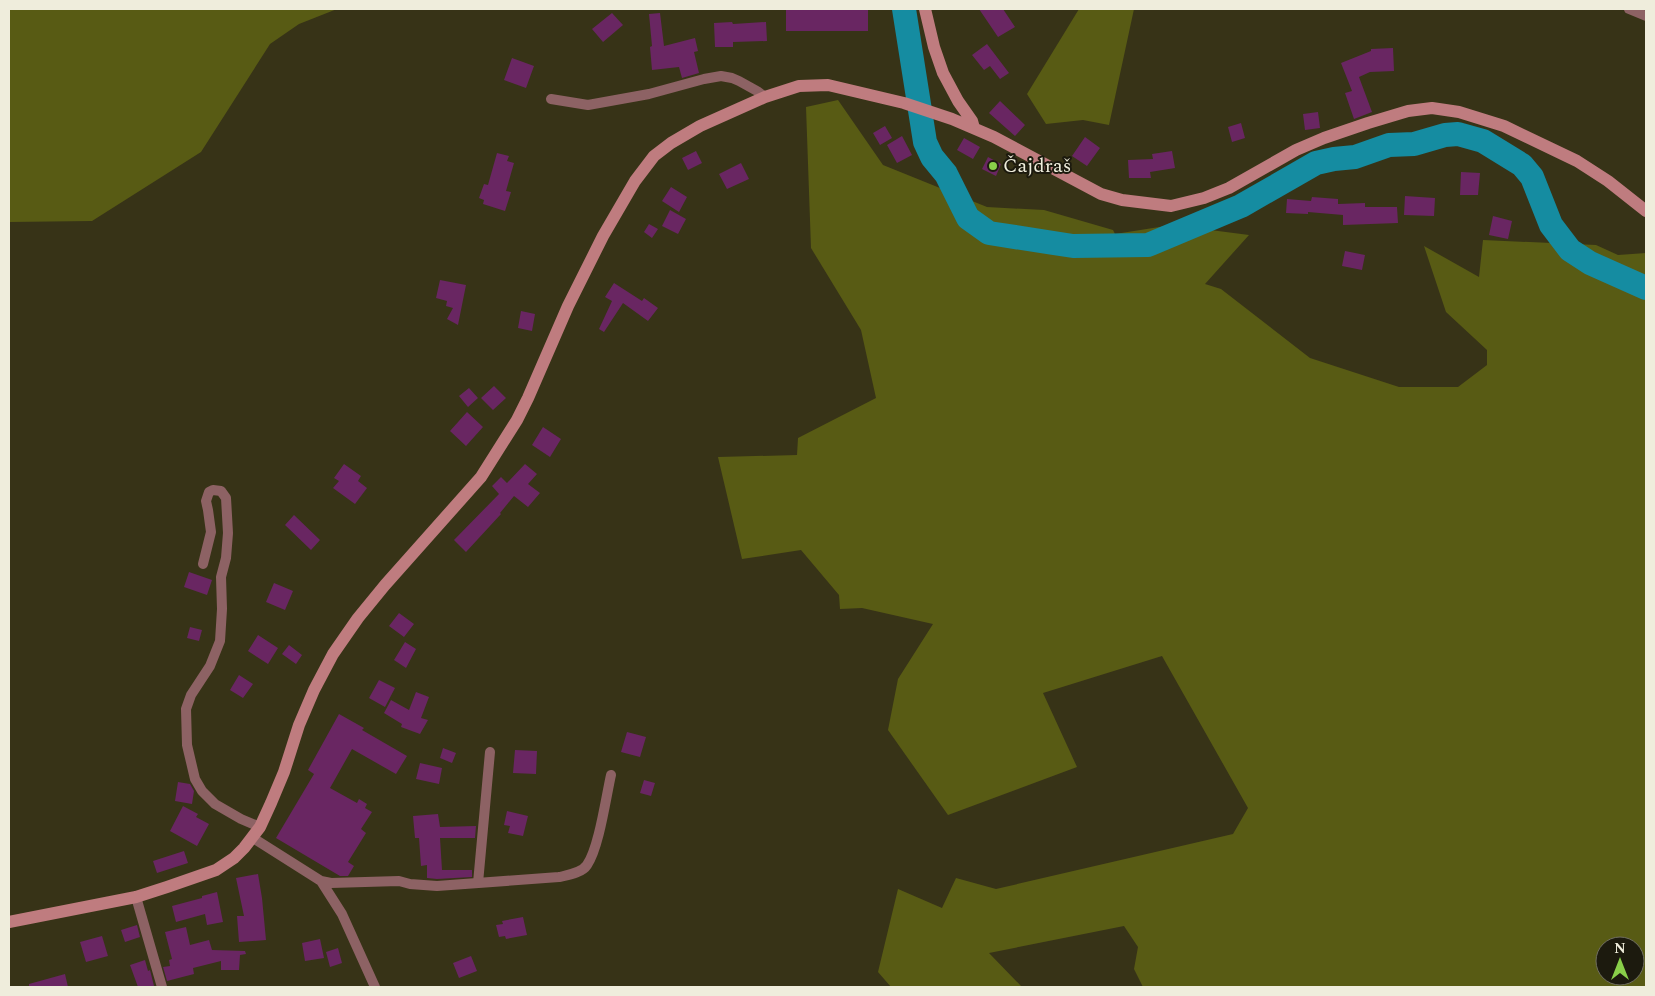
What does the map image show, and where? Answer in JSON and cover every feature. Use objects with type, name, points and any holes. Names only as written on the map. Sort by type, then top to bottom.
[{"type":"main road","points":[[925,9],[942,73],[972,121],[974,128]]},
{"type":"main road","points":[[9,922],[136,897],[167,888],[216,870],[234,858],[244,848],[256,832],[284,772],[299,724],[333,654],[358,618],[482,477],[517,420],[568,306],[603,236],[635,181],[654,156],[671,143],[700,126],[765,97],[799,86],[828,85],[927,109],[974,128],[1101,194],[1122,200],[1171,206],[1204,198],[1229,188],[1296,150],[1368,123],[1408,111],[1432,108],[1459,112],[1504,126],[1577,160],[1608,181],[1646,211]]},
{"type":"street","points":[[1629,9],[1646,16]]},
{"type":"street","points":[[551,99],[588,105],[650,94],[722,76],[732,78],[765,97]]},
{"type":"street","points":[[203,564],[211,532],[206,501],[209,492],[213,490],[221,492],[226,498],[228,533],[226,558],[221,577],[220,641],[210,666],[191,694],[186,708],[186,745],[196,779],[202,791],[215,804],[240,819],[321,881],[342,914],[375,987]]},
{"type":"street","points":[[478,883],[490,752]]},
{"type":"street","points":[[321,881],[332,883],[399,881],[410,884],[437,886],[560,877],[577,872],[587,866],[594,850],[611,775]]},
{"type":"street","points":[[136,897],[162,987]]},
{"type":"shaded area","points":[[9,9],[337,9],[299,24],[270,44],[201,152],[92,221],[9,222]]},
{"type":"shaded area","points":[[1079,9],[1134,9],[1109,125],[1083,120],[1046,124],[1027,94]]},
{"type":"shaded area","points":[[838,100],[883,165],[987,207],[1044,210],[1113,230],[1115,234],[1172,225],[1249,235],[1205,284],[1221,289],[1310,358],[1399,387],[1458,387],[1487,365],[1487,350],[1446,312],[1424,246],[1479,277],[1483,240],[1596,245],[1618,255],[1646,253],[1646,987],[1143,987],[1134,969],[1138,947],[1124,926],[989,953],[1022,987],[891,987],[878,972],[898,889],[942,908],[956,878],[996,889],[1233,834],[1248,808],[1162,656],[1043,693],[1077,767],[948,815],[888,730],[898,679],[933,624],[862,608],[840,609],[839,595],[801,550],[742,559],[718,457],[797,455],[798,438],[876,398],[861,330],[811,248],[806,107]]},
{"type":"building","points":[[786,9],[868,9],[868,31],[786,31]]},
{"type":"building","points":[[979,9],[1003,9],[1015,27],[998,37]]},
{"type":"building","points":[[612,13],[623,25],[603,42],[592,29]]},
{"type":"building","points":[[660,13],[664,46],[695,38],[698,51],[694,52],[699,73],[682,78],[679,67],[652,70],[649,14]]},
{"type":"building","points":[[732,22],[733,24],[766,22],[767,41],[733,42],[733,47],[715,47],[714,23]]},
{"type":"building","points":[[987,44],[1009,73],[1000,79],[990,66],[984,70],[972,55]]},
{"type":"building","points":[[1393,48],[1394,71],[1370,72],[1359,77],[1372,112],[1354,119],[1345,93],[1352,91],[1341,63],[1371,51],[1371,49]]},
{"type":"building","points":[[512,58],[534,66],[526,88],[504,80]]},
{"type":"building","points":[[1000,101],[1025,125],[1015,136],[989,113]]},
{"type":"building","points":[[1318,112],[1320,128],[1305,130],[1303,114]]},
{"type":"building","points":[[1241,123],[1245,138],[1232,142],[1228,127]]},
{"type":"building","points":[[885,126],[892,138],[880,145],[873,133]]},
{"type":"building","points":[[902,136],[912,155],[897,163],[887,145]]},
{"type":"building","points":[[1085,137],[1100,148],[1087,166],[1072,156]]},
{"type":"building","points":[[964,138],[980,147],[973,159],[957,150]]},
{"type":"building","points":[[696,151],[702,163],[688,170],[682,158]]},
{"type":"building","points":[[1172,151],[1175,168],[1150,172],[1151,178],[1129,178],[1128,160],[1153,159],[1152,154]]},
{"type":"building","points":[[497,153],[509,156],[507,161],[514,163],[506,191],[511,192],[505,211],[483,204],[484,200],[479,198],[484,184],[488,185]]},
{"type":"building","points":[[988,157],[1001,164],[996,176],[982,169]]},
{"type":"building","points":[[741,163],[749,179],[727,189],[719,174]]},
{"type":"building","points":[[1461,172],[1480,173],[1478,195],[1460,195]]},
{"type":"building","points":[[671,187],[687,197],[679,212],[662,201]]},
{"type":"building","points":[[1405,196],[1435,198],[1434,216],[1404,215]]},
{"type":"building","points":[[1312,197],[1338,199],[1338,204],[1365,203],[1365,207],[1397,207],[1398,223],[1343,225],[1343,215],[1308,212],[1308,214],[1286,213],[1287,199],[1311,201]]},
{"type":"building","points":[[670,210],[686,219],[678,234],[662,226]]},
{"type":"building","points":[[1493,216],[1512,221],[1508,239],[1489,235]]},
{"type":"building","points":[[649,224],[658,229],[652,238],[644,232]]},
{"type":"building","points":[[1345,251],[1365,255],[1362,270],[1342,266]]},
{"type":"building","points":[[440,280],[466,285],[458,325],[447,319],[453,308],[446,306],[447,301],[436,298]]},
{"type":"building","points":[[614,283],[642,301],[644,298],[658,308],[648,321],[623,303],[604,332],[599,329],[612,301],[605,297]]},
{"type":"building","points":[[521,311],[535,314],[532,331],[518,328]]},
{"type":"building","points":[[494,386],[506,398],[493,410],[481,398]]},
{"type":"building","points":[[469,388],[478,398],[468,407],[459,396]]},
{"type":"building","points":[[467,412],[483,427],[466,446],[450,431]]},
{"type":"building","points":[[543,427],[561,439],[550,457],[532,445]]},
{"type":"building","points":[[344,464],[361,476],[358,481],[367,488],[355,504],[333,488],[339,481],[334,478]]},
{"type":"building","points":[[525,464],[537,474],[528,484],[540,493],[528,507],[514,496],[501,514],[466,552],[454,540],[499,494],[492,486],[501,477],[507,483]]},
{"type":"building","points":[[294,515],[320,540],[311,550],[285,525]]},
{"type":"building","points":[[189,572],[212,580],[207,595],[184,587]]},
{"type":"building","points":[[274,583],[293,591],[285,610],[266,602]]},
{"type":"building","points":[[399,613],[414,624],[404,637],[389,626]]},
{"type":"building","points":[[190,627],[202,630],[199,641],[187,638]]},
{"type":"building","points":[[258,635],[278,648],[268,664],[248,651]]},
{"type":"building","points":[[405,642],[416,649],[406,668],[394,660]]},
{"type":"building","points":[[289,645],[302,655],[296,664],[282,654]]},
{"type":"building","points":[[239,675],[253,684],[243,698],[230,690]]},
{"type":"building","points":[[379,680],[395,688],[385,707],[369,698]]},
{"type":"building","points":[[416,692],[429,697],[421,718],[428,720],[420,734],[401,727],[402,724],[384,713],[391,700],[409,710]]},
{"type":"building","points":[[339,714],[364,728],[362,730],[407,756],[396,774],[352,749],[330,788],[357,803],[359,799],[367,804],[365,808],[372,812],[361,829],[366,833],[348,862],[354,866],[348,876],[340,876],[276,838],[314,774],[308,770]]},
{"type":"building","points":[[627,732],[646,737],[640,757],[621,752]]},
{"type":"building","points":[[443,748],[456,753],[452,763],[440,758]]},
{"type":"building","points":[[515,750],[537,751],[536,774],[513,773]]},
{"type":"building","points":[[420,763],[442,768],[439,784],[416,779]]},
{"type":"building","points":[[644,780],[655,783],[651,796],[640,793]]},
{"type":"building","points":[[178,782],[190,784],[194,791],[192,804],[175,801]]},
{"type":"building","points":[[183,806],[198,814],[196,817],[209,824],[197,846],[170,831]]},
{"type":"building","points":[[507,811],[528,816],[523,836],[508,833],[510,826],[504,825]]},
{"type":"building","points":[[438,814],[440,827],[476,826],[475,838],[440,838],[442,870],[472,870],[472,877],[427,878],[427,865],[421,866],[419,838],[415,838],[413,816]]},
{"type":"building","points":[[184,851],[188,863],[157,873],[153,861]]},
{"type":"building","points":[[258,874],[266,940],[239,942],[237,916],[244,916],[236,878]]},
{"type":"building","points":[[217,892],[223,922],[207,925],[205,914],[176,922],[172,906]]},
{"type":"building","points":[[523,917],[527,935],[506,939],[505,936],[499,937],[496,925],[503,924],[502,921]]},
{"type":"building","points":[[137,925],[140,937],[125,942],[121,930]]},
{"type":"building","points":[[186,927],[190,945],[209,940],[212,950],[245,951],[246,954],[240,955],[239,970],[221,970],[221,961],[193,968],[194,974],[167,981],[163,967],[170,966],[169,960],[172,959],[165,932]]},
{"type":"building","points":[[102,936],[108,956],[86,962],[80,942]]},
{"type":"building","points":[[320,939],[324,958],[305,961],[302,943]]},
{"type":"building","points":[[338,948],[342,963],[330,967],[326,952]]},
{"type":"building","points":[[471,956],[477,971],[459,978],[453,963]]},
{"type":"building","points":[[145,960],[154,986],[138,987],[130,965]]},
{"type":"building","points":[[65,974],[68,987],[29,987],[29,984]]},
{"type":"waterway","points":[[904,9],[925,142],[932,157],[946,174],[968,218],[989,233],[1073,246],[1148,245],[1241,206],[1316,163],[1355,157],[1389,145],[1414,144],[1445,135],[1458,134],[1483,141],[1522,165],[1532,177],[1551,225],[1570,250],[1590,263],[1646,288]]},
{"type":"place","name":"Čajdraš","points":[[993,166]]}]
